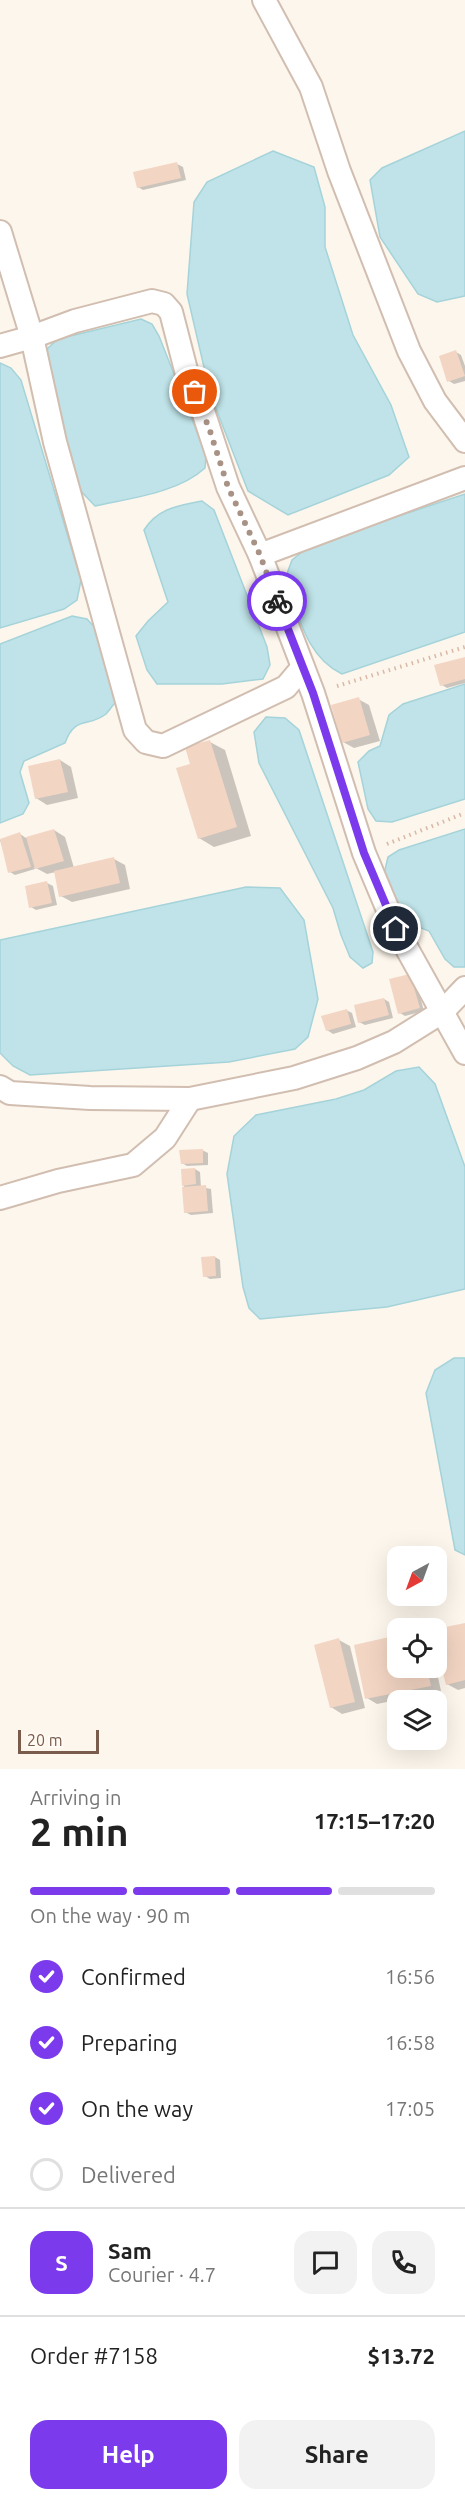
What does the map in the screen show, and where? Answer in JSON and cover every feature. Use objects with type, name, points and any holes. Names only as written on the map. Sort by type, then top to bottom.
[{"type":"street","points":[[264,0],[310,87],[339,171],[409,351],[435,401],[465,441]]},
{"type":"street","points":[[0,232],[32,337],[56,442],[135,730],[146,742],[163,746],[286,687],[302,668]]},
{"type":"street","points":[[0,345],[32,337],[75,321],[152,301],[164,304],[171,312],[187,374],[210,431],[228,487],[260,555],[313,693],[364,853],[396,929],[465,1053]]},
{"type":"street","points":[[260,555],[465,478]]},
{"type":"street","points":[[0,1087],[10,1093],[90,1098],[190,1099],[294,1078],[357,1058],[394,1042],[442,1012],[465,988]]},
{"type":"street","points":[[0,1198],[133,1165],[165,1138],[190,1099]]},
{"type":"path","points":[[313,693],[465,647]]},
{"type":"path","points":[[364,853],[465,813]]},
{"type":"water","points":[[465,131],[465,296],[437,302],[418,294],[380,237],[370,180],[382,168]]},
{"type":"water","points":[[273,151],[314,167],[325,207],[325,247],[353,335],[391,405],[409,457],[389,475],[288,515],[248,491],[210,393],[187,294],[194,202],[207,182]]},
{"type":"water","points":[[141,319],[152,324],[159,336],[206,455],[205,468],[168,489],[95,506],[78,488],[44,359],[48,348],[58,339]]},
{"type":"water","points":[[0,363],[11,368],[21,380],[81,580],[77,600],[64,609],[0,628]]},
{"type":"water","points":[[465,494],[465,632],[342,674],[330,666],[311,645],[299,620],[285,579],[292,560],[311,545]]},
{"type":"water","points":[[202,501],[214,510],[267,647],[270,665],[263,679],[222,684],[157,684],[147,670],[136,636],[168,602],[144,530],[162,512]]},
{"type":"water","points":[[72,616],[87,619],[98,631],[115,703],[106,714],[73,729],[65,743],[24,761],[20,772],[29,803],[23,814],[0,823],[0,644]]},
{"type":"water","points":[[465,684],[465,799],[392,822],[376,821],[368,809],[358,762],[369,751],[380,746],[389,715],[403,704]]},
{"type":"water","points":[[266,717],[285,718],[299,730],[373,952],[372,963],[363,968],[350,957],[333,908],[259,763],[254,732]]},
{"type":"water","points":[[465,829],[465,967],[454,967],[445,959],[429,931],[411,924],[383,878],[388,857],[399,850]]},
{"type":"water","points":[[246,887],[280,888],[304,920],[318,999],[308,1037],[295,1049],[229,1062],[30,1075],[13,1066],[0,1053],[0,940]]},
{"type":"water","points":[[419,1067],[435,1084],[465,1167],[465,1289],[387,1307],[260,1319],[249,1308],[243,1287],[227,1174],[234,1136],[256,1115],[336,1099],[364,1090],[396,1071]]},
{"type":"water","points":[[454,1358],[465,1358],[465,1555],[455,1550],[426,1393],[435,1370]]},
{"type":"building","points":[[177,162],[181,178],[137,188],[133,172]]},
{"type":"building","points":[[456,350],[465,376],[447,382],[439,356]]},
{"type":"building","points":[[465,657],[465,679],[440,686],[434,665]]},
{"type":"building","points":[[359,697],[370,735],[342,743],[331,705]]},
{"type":"building","points":[[210,740],[237,827],[198,839],[176,768],[190,764],[185,747]]},
{"type":"building","points":[[60,759],[68,792],[35,799],[28,766]]},
{"type":"building","points":[[54,829],[64,861],[35,869],[26,837]]},
{"type":"building","points":[[20,832],[31,867],[8,873],[0,839]]},
{"type":"building","points":[[114,857],[120,883],[59,897],[54,871]]},
{"type":"building","points":[[47,881],[52,903],[29,908],[25,886]]},
{"type":"building","points":[[410,974],[420,1008],[398,1014],[389,979]]},
{"type":"building","points":[[384,998],[389,1015],[358,1023],[354,1005]]},
{"type":"building","points":[[347,1009],[351,1024],[326,1031],[321,1016]]},
{"type":"building","points":[[203,1149],[203,1163],[181,1164],[179,1150]]},
{"type":"building","points":[[195,1168],[196,1184],[182,1186],[181,1169]]},
{"type":"building","points":[[206,1185],[208,1211],[184,1213],[182,1187]]},
{"type":"building","points":[[215,1256],[216,1276],[203,1277],[201,1257]]},
{"type":"building","points":[[465,1623],[465,1680],[446,1685],[444,1678],[447,1678],[447,1627]]},
{"type":"building","points":[[339,1638],[355,1702],[330,1708],[314,1645]]},
{"type":"building","points":[[387,1638],[387,1678],[429,1678],[431,1686],[411,1690],[387,1690],[387,1695],[365,1699],[354,1645]]},
{"type":"way so far","points":[[195,392],[210,431],[219,465],[260,555],[277,601]]},
{"type":"route","points":[[277,601],[313,693],[364,853],[396,929]]}]
